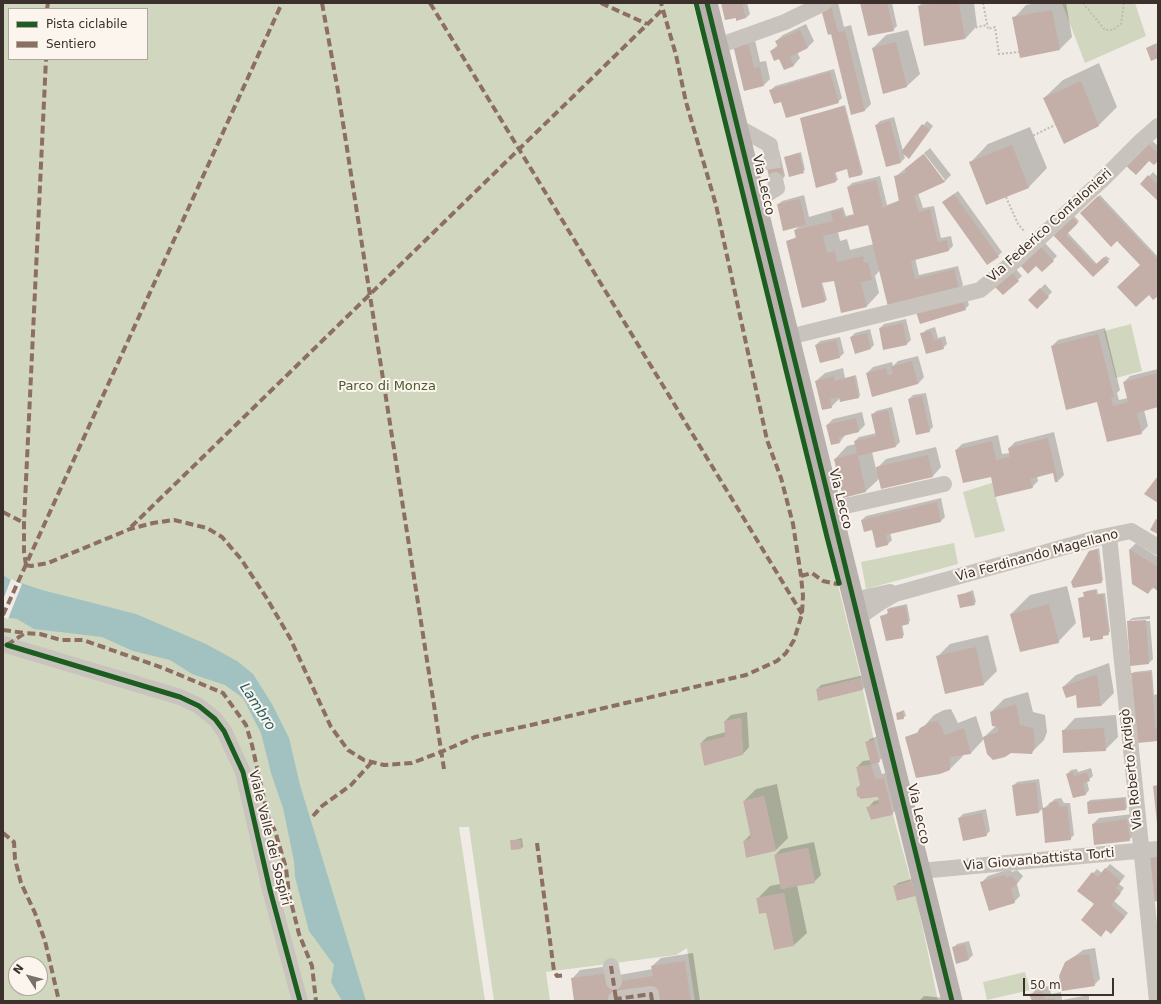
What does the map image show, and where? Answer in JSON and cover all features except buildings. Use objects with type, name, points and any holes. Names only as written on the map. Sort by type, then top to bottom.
[{"type":"main road","name":"Via Lecco","points":[[707,3],[952,1001]]},
{"type":"street","points":[[718,46],[785,22],[824,3]]},
{"type":"street","name":"Via Federico Confalonieri","points":[[789,337],[980,290],[1022,255],[1158,126]]},
{"type":"street","points":[[738,127],[770,146],[771,153]]},
{"type":"street","points":[[756,201],[777,188],[775,180]]},
{"type":"street","points":[[832,509],[944,484]]},
{"type":"street","name":"Via Ferdinando Magellano","points":[[856,609],[913,588],[1131,531],[1158,547]]},
{"type":"street","name":"Via Roberto Ardigò","points":[[1109,536],[1157,1001]]},
{"type":"street","name":"Viale Valle dei Sospiri","points":[[5,644],[180,697],[199,706],[215,719],[224,731],[243,772],[270,890],[300,1001]]},
{"type":"street","name":"Via Giovanbattista Torti","points":[[920,871],[1158,849]]},
{"type":"street","points":[[611,966],[616,995],[651,994],[652,1001]]},
{"type":"path","points":[[983,3],[988,29],[995,26],[999,54],[1019,52]]},
{"type":"path","points":[[1083,3],[1105,30],[1113,30],[1121,24],[1124,3]]},
{"type":"path","points":[[964,30],[987,25]]},
{"type":"path","points":[[1019,162],[1026,139],[1055,125]]},
{"type":"path","points":[[1006,197],[1018,224],[1024,231]]},
{"type":"green space","name":"Parco di Monza","points":[[3,3],[693,3],[861,678],[816,689],[818,700],[863,690],[874,740],[865,743],[871,765],[856,767],[860,785],[856,788],[857,796],[861,799],[878,797],[879,804],[867,807],[871,820],[893,815],[911,881],[893,887],[898,901],[916,896],[938,1001],[695,1001],[687,948],[676,955],[546,972],[550,1001],[494,1001],[469,827],[459,827],[485,1001],[3,1001]],"holes":[[[741,718],[743,755],[704,766],[700,743],[725,737],[724,721]],[[764,796],[776,851],[746,858],[743,841],[751,839],[743,801]],[[808,848],[815,882],[781,889],[774,855]],[[784,893],[794,946],[774,950],[766,913],[759,914],[756,898]]]},
{"type":"green space","points":[[1062,3],[1135,3],[1146,36],[1085,63]]},
{"type":"green space","points":[[1131,324],[1142,371],[1116,378],[1104,331]]},
{"type":"green space","points":[[992,483],[1005,531],[975,538],[963,492]]},
{"type":"green space","points":[[954,543],[958,564],[866,589],[861,562]]},
{"type":"green space","points":[[1025,972],[1030,990],[987,1000],[983,982]]},
{"type":"water","name":"Lambro","points":[[3,575],[9,579],[42,590],[136,614],[206,644],[237,661],[253,674],[272,704],[289,738],[300,785],[366,1001],[342,1001],[331,982],[334,965],[309,931],[295,877],[294,861],[283,808],[271,773],[261,733],[243,698],[225,685],[192,674],[170,660],[133,651],[102,637],[34,629],[17,619],[3,617]]},
{"type":"pier","points":[[11,579],[22,584],[8,619],[3,617],[3,600]]},
{"type":"tunnel","points":[[771,153],[775,180]]},
{"type":"marked path","points":[[47,8],[48,3]]},
{"type":"marked path","points":[[3,615],[282,3]]},
{"type":"marked path","points":[[322,3],[338,91],[444,769]]},
{"type":"marked path","points":[[430,3],[802,614]]},
{"type":"marked path","points":[[601,3],[647,24]]},
{"type":"marked path","points":[[26,565],[31,566],[48,563],[130,529],[153,523],[174,520],[207,528],[222,537],[241,559],[266,597],[290,638],[331,727],[348,750],[364,760],[384,765],[412,763],[475,737],[746,675],[777,661],[786,653],[794,640],[802,614],[803,596],[793,524],[781,478],[767,440],[716,205],[686,102],[676,55],[661,3]]},
{"type":"marked path","points":[[131,527],[663,9]]},
{"type":"marked path","points":[[26,565],[24,552],[24,523],[46,60]]},
{"type":"marked path","points":[[3,512],[24,523]]},
{"type":"marked path","points":[[801,576],[812,573],[823,581],[837,584],[842,583]]},
{"type":"marked path","points":[[3,630],[25,633]]},
{"type":"marked path","points":[[7,645],[25,633],[40,634],[61,640],[83,640],[163,668],[223,693],[246,725],[268,817],[275,831],[286,868],[289,894],[299,934],[312,966],[316,1001]]},
{"type":"marked path","points":[[313,816],[322,806],[351,785],[371,763]]},
{"type":"marked path","points":[[3,833],[14,842],[15,859],[21,883],[35,913],[45,941],[59,1001]]},
{"type":"marked path","points":[[537,843],[554,971],[557,976],[566,975]]},
{"type":"marked path","points":[[611,966],[616,999]]},
{"type":"marked path","points":[[617,1001],[616,999],[651,994],[652,1001]]},
{"type":"cycle path","points":[[696,3],[839,583]]},
{"type":"cycle path","points":[[707,3],[952,1001]]},
{"type":"cycle path","points":[[7,645],[180,697],[199,706],[215,719],[224,731],[243,772],[270,890],[300,1001]]}]
